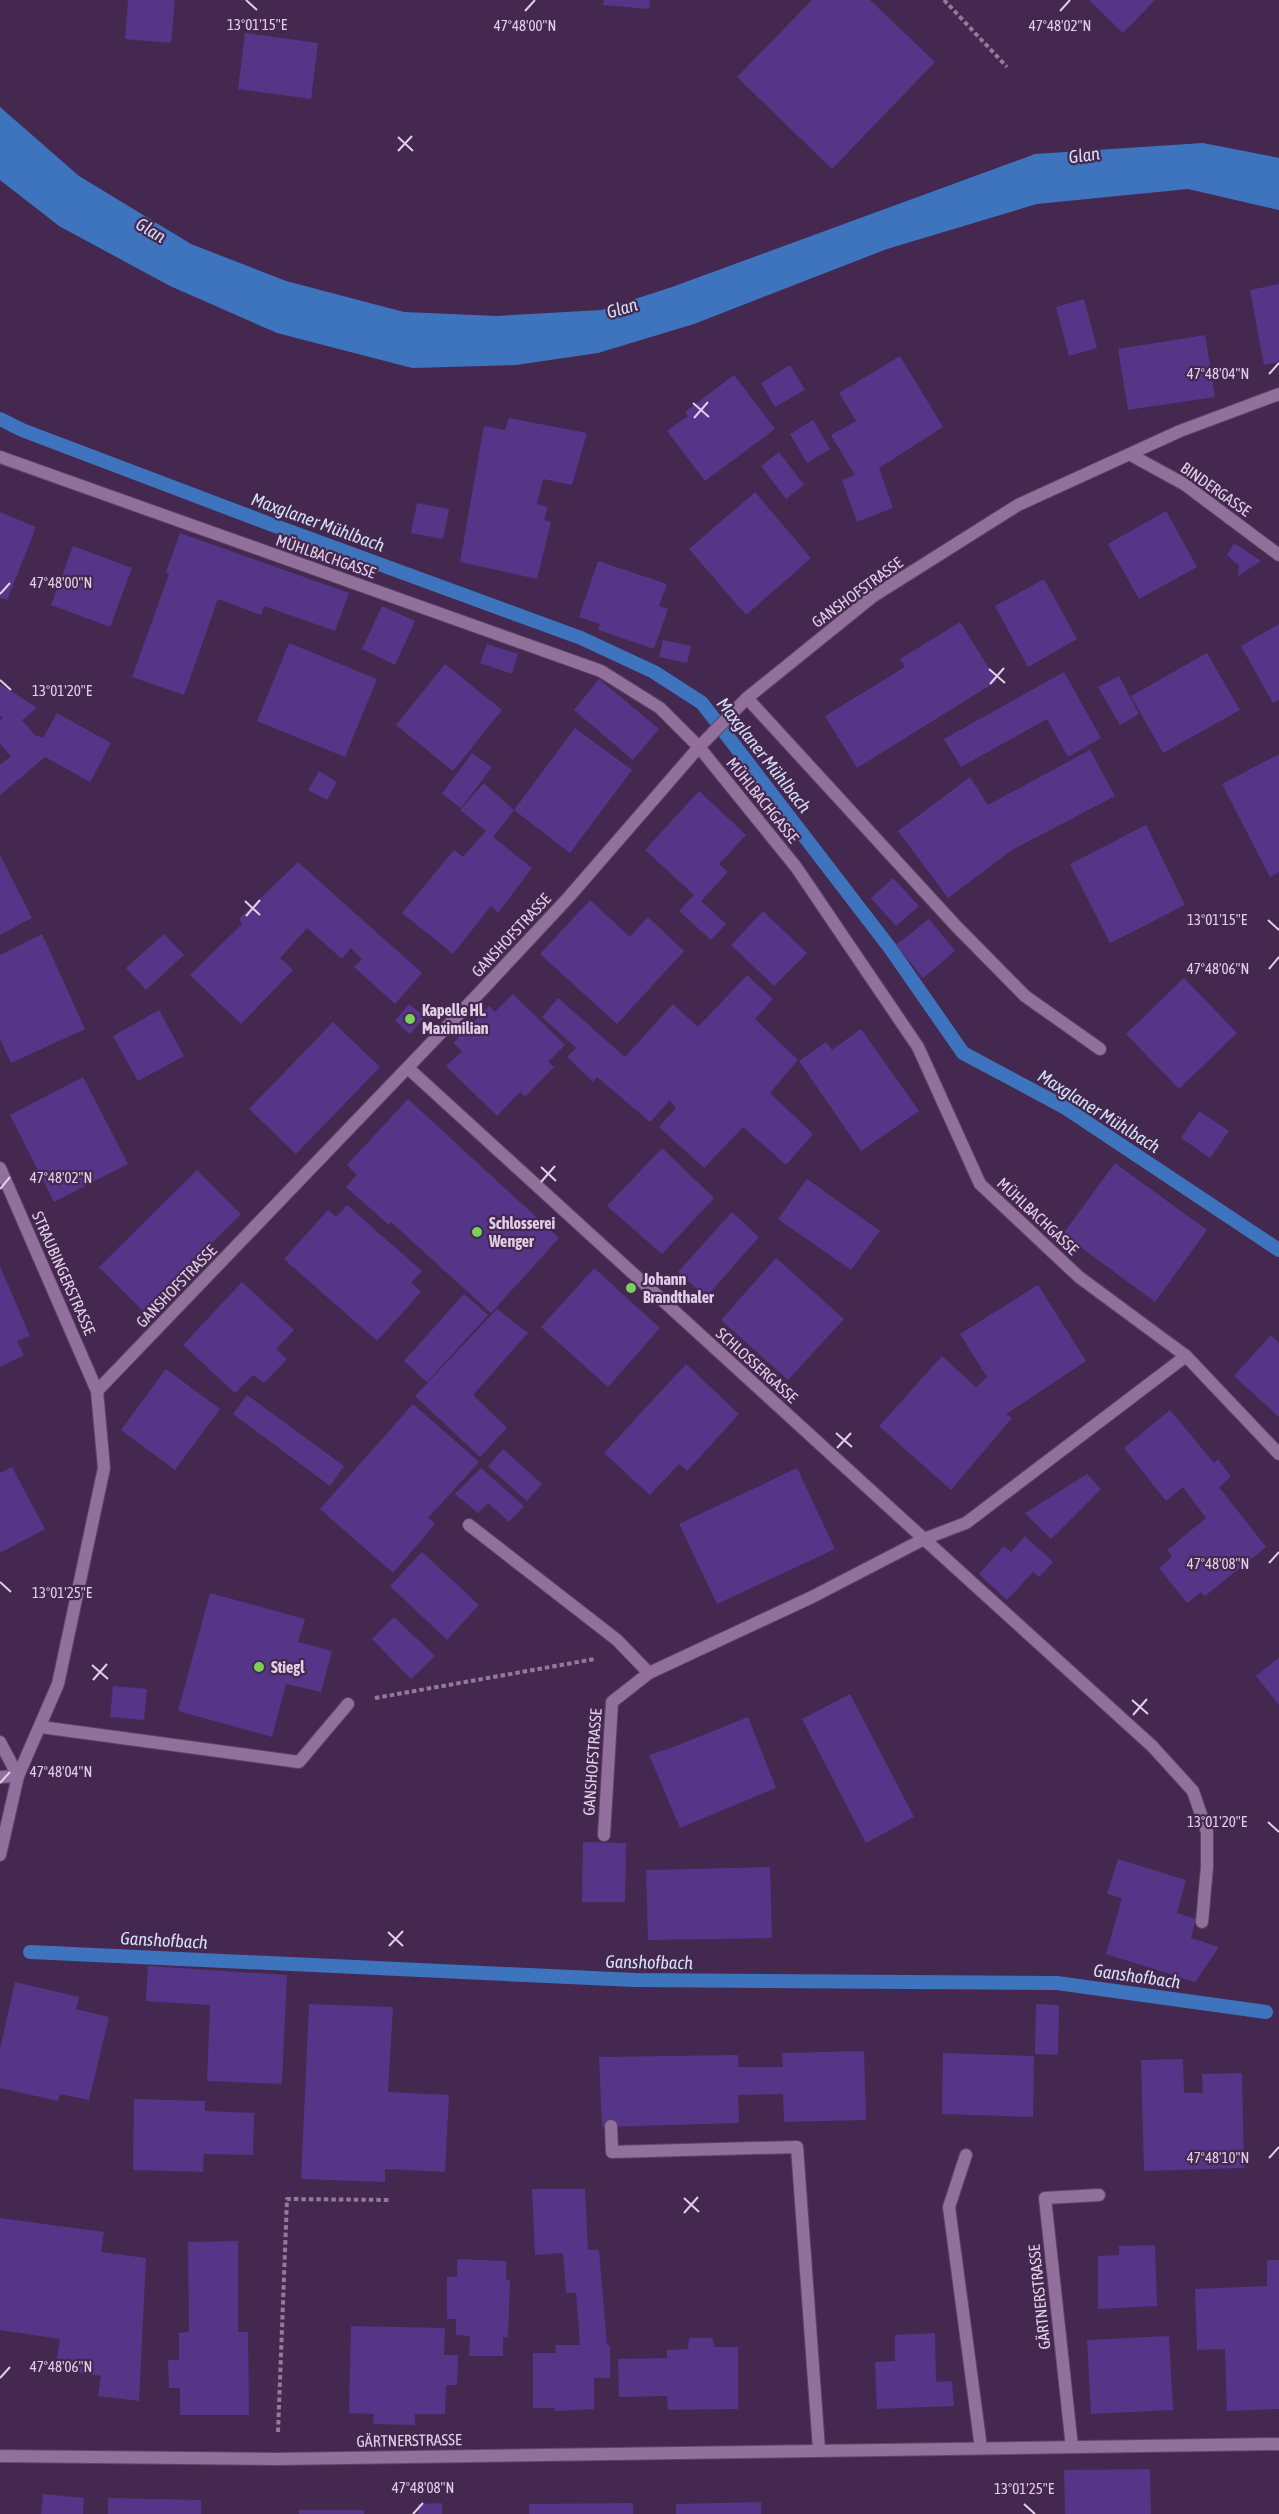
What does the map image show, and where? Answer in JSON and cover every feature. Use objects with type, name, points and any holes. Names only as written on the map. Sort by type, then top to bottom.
[{"type":"street","name":"GANSHOFSTRASSE","points":[[97,1391],[409,1069],[568,897],[699,747],[747,698],[872,597],[1018,505],[1180,431],[1279,394]]},
{"type":"street","name":"BINDERGASSE","points":[[1131,455],[1184,484],[1279,555]]},
{"type":"street","name":"MÜHLBACHGASSE","points":[[0,457],[92,492],[601,671],[660,708],[699,747],[796,867],[918,1047],[980,1185],[1079,1277],[1186,1356],[1279,1454]]},
{"type":"street","points":[[747,698],[956,926],[1017,988],[1100,1049]]},
{"type":"street","name":"SCHLOSSERGASSE","points":[[409,1069],[1152,1746],[1193,1791],[1207,1832],[1207,1867],[1202,1922]]},
{"type":"street","name":"STRAUBINGERSTRASSE","points":[[0,1168],[97,1391]]},
{"type":"street","points":[[469,1525],[632,1653],[649,1673],[812,1597],[924,1539],[966,1523],[1186,1356]]},
{"type":"street","points":[[0,1855],[18,1776],[58,1684],[105,1468],[97,1391]]},
{"type":"street","name":"GANSHOFSTRASSE","points":[[604,1835],[612,1702],[649,1673]]},
{"type":"street","points":[[41,1727],[299,1762],[348,1704]]},
{"type":"street","points":[[0,1742],[18,1776]]},
{"type":"street","points":[[0,1777],[18,1776]]},
{"type":"street","points":[[610,2126],[612,2152],[797,2147],[819,2450]]},
{"type":"street","points":[[966,2155],[949,2208],[981,2448]]},
{"type":"street","name":"GÄRTNERSTRASSE","points":[[1072,2447],[1045,2198],[1099,2195]]},
{"type":"street","name":"GÄRTNERSTRASSE","points":[[0,2456],[277,2459],[1279,2444]]},
{"type":"path","points":[[944,0],[1007,67]]},
{"type":"path","points":[[348,1704],[454,1683],[632,1653]]},
{"type":"path","points":[[277,2459],[287,2199],[391,2200]]},
{"type":"water","name":"Glan","points":[[0,107],[79,176],[191,244],[286,281],[404,312],[497,316],[601,310],[672,287],[1035,154],[1203,143],[1279,158],[1279,210],[1188,189],[1037,204],[887,249],[694,324],[598,353],[516,365],[412,368],[277,333],[170,286],[59,226],[0,180]]},
{"type":"building","points":[[128,0],[175,0],[171,43],[125,39]]},
{"type":"building","points":[[604,0],[650,0],[649,9],[603,5]]},
{"type":"building","points":[[812,0],[870,0],[935,62],[832,169],[737,77]]},
{"type":"building","points":[[1089,0],[1155,0],[1123,33]]},
{"type":"building","points":[[245,33],[318,43],[311,99],[238,89]]},
{"type":"building","points":[[1279,284],[1279,362],[1264,365],[1250,290]]},
{"type":"building","points":[[1084,299],[1097,348],[1069,356],[1056,307]]},
{"type":"building","points":[[1205,335],[1215,397],[1128,410],[1118,349]]},
{"type":"building","points":[[900,356],[943,427],[879,468],[893,508],[857,522],[842,480],[855,475],[831,435],[856,421],[839,393]]},
{"type":"building","points":[[790,365],[805,390],[775,407],[761,383]]},
{"type":"building","points":[[734,375],[775,429],[705,481],[667,431],[688,416],[685,412]]},
{"type":"building","points":[[509,418],[587,433],[572,485],[543,479],[537,504],[548,507],[544,520],[551,522],[537,579],[460,562],[484,426],[505,430]]},
{"type":"building","points":[[813,420],[830,449],[807,463],[790,434]]},
{"type":"building","points":[[779,452],[804,485],[786,499],[761,466]]},
{"type":"building","points":[[755,492],[811,558],[746,615],[689,549]]},
{"type":"building","points":[[417,503],[449,509],[443,539],[411,533]]},
{"type":"building","points":[[1166,511],[1197,567],[1139,599],[1108,544]]},
{"type":"building","points":[[0,512],[36,527],[7,600],[0,598]]},
{"type":"building","points":[[180,533],[349,593],[335,631],[264,606],[261,615],[218,599],[184,695],[132,677],[169,574],[166,572]]},
{"type":"building","points":[[1234,543],[1261,561],[1238,576],[1239,566],[1227,555]]},
{"type":"building","points":[[73,546],[132,568],[110,627],[51,605]]},
{"type":"building","points":[[598,561],[667,584],[659,606],[668,609],[654,649],[598,630],[600,624],[579,617]]},
{"type":"building","points":[[1044,579],[1077,639],[1028,667],[995,606]]},
{"type":"building","points":[[382,606],[415,621],[395,665],[362,649]]},
{"type":"building","points":[[960,622],[997,681],[857,768],[825,716],[905,667],[900,659]]},
{"type":"building","points":[[1279,624],[1279,700],[1273,703],[1241,646]]},
{"type":"building","points":[[663,640],[691,646],[687,663],[659,657]]},
{"type":"building","points":[[289,643],[377,679],[345,757],[257,721]]},
{"type":"building","points":[[487,644],[518,654],[512,674],[480,663]]},
{"type":"building","points":[[1207,653],[1240,710],[1163,753],[1131,696]]},
{"type":"building","points":[[445,664],[502,710],[453,771],[396,725]]},
{"type":"building","points":[[1064,672],[1101,738],[1068,757],[1047,719],[961,767],[944,739]]},
{"type":"building","points":[[1119,676],[1139,714],[1120,725],[1098,687]]},
{"type":"building","points":[[599,679],[659,729],[633,760],[574,710]]},
{"type":"building","points":[[0,684],[37,708],[22,720],[35,735],[43,738],[57,713],[111,743],[90,782],[45,757],[0,795],[0,765],[11,756],[0,744],[0,721],[3,718],[0,716]]},
{"type":"building","points":[[575,728],[632,770],[570,853],[514,810]]},
{"type":"building","points":[[1090,750],[1115,796],[1012,850],[948,898],[898,831],[970,777],[988,805]]},
{"type":"building","points":[[472,753],[492,767],[461,808],[442,794]]},
{"type":"building","points":[[1279,754],[1279,872],[1270,877],[1222,784]]},
{"type":"building","points":[[319,771],[337,782],[327,800],[308,790]]},
{"type":"building","points":[[484,783],[514,810],[493,837],[532,868],[498,913],[491,906],[453,954],[402,913],[454,850],[463,857],[486,831],[460,810]]},
{"type":"building","points":[[699,791],[746,835],[719,864],[728,872],[701,901],[726,924],[711,940],[679,911],[694,895],[645,850]]},
{"type":"building","points":[[1146,825],[1185,905],[1110,943],[1070,864]]},
{"type":"building","points":[[0,855],[32,918],[0,935]]},
{"type":"building","points":[[298,862],[422,973],[395,1004],[354,967],[362,959],[351,948],[342,959],[307,928],[280,958],[293,970],[241,1024],[190,975],[242,924],[239,919]]},
{"type":"building","points":[[893,878],[919,906],[896,926],[871,898]]},
{"type":"building","points":[[590,900],[630,937],[648,917],[684,951],[617,1024],[540,954]]},
{"type":"building","points":[[763,911],[807,953],[774,986],[731,945]]},
{"type":"building","points":[[929,919],[955,951],[923,978],[896,945]]},
{"type":"building","points":[[42,934],[85,1029],[11,1063],[0,1039],[0,955]]},
{"type":"building","points":[[164,934],[184,955],[146,990],[126,968]]},
{"type":"building","points":[[747,975],[773,999],[755,1019],[798,1060],[770,1093],[813,1134],[786,1165],[743,1127],[704,1168],[659,1127],[676,1108],[670,1100],[650,1122],[597,1077],[593,1082],[567,1057],[576,1048],[542,1017],[558,998],[625,1057],[673,1004],[698,1027]]},
{"type":"building","points":[[1184,978],[1237,1033],[1179,1089],[1126,1034]]},
{"type":"building","points":[[513,994],[565,1045],[548,1062],[554,1067],[525,1097],[520,1092],[497,1116],[446,1066],[462,1051],[453,1043],[489,1006],[495,1012]]},
{"type":"building","name":"Kapelle Hl. Maximilian","points":[[409,1004],[425,1017],[410,1034],[395,1021]]},
{"type":"building","points":[[159,1010],[184,1056],[138,1081],[113,1036]]},
{"type":"building","points":[[333,1022],[380,1067],[296,1154],[249,1109]]},
{"type":"building","points":[[861,1029],[919,1111],[861,1151],[799,1061],[826,1042],[832,1050]]},
{"type":"building","points":[[83,1077],[128,1164],[54,1202],[10,1115]]},
{"type":"building","name":"Schlosserei Wenger","points":[[408,1099],[559,1238],[491,1313],[391,1222],[389,1225],[346,1187],[357,1175],[347,1165]]},
{"type":"building","points":[[1199,1111],[1229,1131],[1210,1158],[1181,1138]]},
{"type":"building","points":[[662,1148],[714,1198],[662,1254],[607,1206]]},
{"type":"building","points":[[1115,1163],[1207,1230],[1155,1302],[1063,1234]]},
{"type":"building","points":[[197,1170],[241,1214],[143,1311],[99,1267]]},
{"type":"building","points":[[807,1179],[880,1231],[851,1270],[778,1219]]},
{"type":"building","points":[[347,1205],[422,1271],[411,1283],[421,1292],[377,1341],[284,1259],[328,1210],[336,1217]]},
{"type":"building","points":[[732,1212],[759,1237],[706,1297],[678,1272]]},
{"type":"building","points":[[776,1258],[844,1319],[788,1380],[721,1320]]},
{"type":"building","points":[[0,1266],[30,1336],[17,1341],[24,1355],[0,1367]]},
{"type":"building","points":[[594,1268],[660,1328],[608,1387],[541,1327]]},
{"type":"building","points":[[242,1282],[294,1330],[276,1349],[287,1359],[264,1383],[253,1375],[235,1393],[183,1345]]},
{"type":"building","points":[[1038,1285],[1086,1361],[1006,1414],[1012,1418],[951,1490],[879,1426],[942,1356],[976,1387],[987,1377],[960,1334]]},
{"type":"building","points":[[464,1294],[488,1315],[427,1382],[404,1361]]},
{"type":"building","points":[[497,1309],[528,1333],[473,1395],[507,1428],[480,1457],[415,1396]]},
{"type":"building","points":[[1271,1335],[1279,1343],[1279,1417],[1234,1376]]},
{"type":"building","points":[[686,1364],[739,1414],[687,1471],[679,1464],[650,1495],[604,1453]]},
{"type":"building","points":[[166,1369],[220,1409],[175,1470],[121,1430]]},
{"type":"building","points":[[247,1395],[344,1466],[330,1486],[233,1414]]},
{"type":"building","points":[[413,1404],[479,1462],[428,1518],[435,1524],[393,1573],[320,1509]]},
{"type":"building","points":[[1170,1410],[1214,1463],[1218,1459],[1231,1477],[1219,1487],[1266,1547],[1205,1596],[1201,1592],[1187,1603],[1159,1568],[1172,1557],[1167,1550],[1206,1518],[1183,1487],[1166,1501],[1124,1448]]},
{"type":"building","points":[[503,1449],[542,1484],[527,1501],[488,1466]]},
{"type":"building","points":[[12,1467],[45,1529],[0,1553],[0,1473]]},
{"type":"building","points":[[481,1468],[524,1506],[509,1522],[488,1503],[478,1513],[455,1494]]},
{"type":"building","points":[[797,1468],[835,1549],[717,1604],[679,1524]]},
{"type":"building","points":[[1087,1474],[1101,1489],[1051,1539],[1025,1513]]},
{"type":"building","points":[[1025,1536],[1053,1562],[1039,1577],[1033,1572],[1007,1600],[979,1574],[1004,1546],[1011,1552]]},
{"type":"building","points":[[422,1552],[479,1605],[447,1640],[390,1586]]},
{"type":"building","name":"Stiegl","points":[[210,1593],[305,1619],[298,1642],[332,1651],[321,1692],[286,1684],[272,1737],[178,1711]]},
{"type":"building","points":[[394,1617],[435,1656],[411,1679],[372,1639]]},
{"type":"building","points":[[1279,1657],[1279,1705],[1256,1676]]},
{"type":"building","points":[[113,1686],[147,1689],[144,1720],[110,1717]]},
{"type":"building","points":[[850,1694],[914,1817],[866,1843],[802,1719]]},
{"type":"building","points":[[748,1717],[776,1788],[680,1828],[649,1755]]},
{"type":"building","points":[[583,1842],[626,1843],[625,1902],[582,1902]]},
{"type":"building","points":[[1118,1859],[1186,1880],[1177,1913],[1196,1919],[1191,1938],[1219,1947],[1195,1982],[1106,1954],[1122,1898],[1107,1894]]},
{"type":"building","points":[[770,1867],[772,1938],[648,1940],[646,1870]]},
{"type":"building","points":[[148,1966],[287,1975],[282,2084],[207,2081],[210,2005],[146,2001]]},
{"type":"building","points":[[15,1982],[79,1997],[76,2009],[109,2017],[89,2100],[60,2094],[58,2101],[0,2088],[0,2049]]},
{"type":"building","points":[[309,2004],[393,2007],[388,2092],[449,2095],[445,2172],[385,2169],[385,2182],[301,2179]]},
{"type":"building","points":[[1036,2004],[1059,2005],[1058,2055],[1035,2054]]},
{"type":"building","points":[[864,2051],[866,2120],[784,2122],[783,2094],[738,2095],[739,2123],[602,2127],[599,2057],[738,2055],[738,2067],[783,2067],[782,2053]]},
{"type":"building","points":[[943,2053],[1034,2056],[1033,2117],[942,2114]]},
{"type":"building","points":[[1183,2059],[1184,2093],[1203,2093],[1202,2074],[1242,2073],[1244,2168],[1144,2171],[1141,2060]]},
{"type":"building","points":[[134,2099],[205,2101],[205,2111],[254,2113],[253,2155],[204,2154],[203,2172],[133,2170]]},
{"type":"building","points":[[532,2189],[585,2189],[588,2250],[599,2250],[607,2345],[610,2345],[610,2378],[594,2378],[594,2409],[555,2411],[555,2408],[533,2408],[533,2353],[556,2353],[555,2345],[580,2345],[576,2293],[566,2293],[563,2253],[535,2255]]},
{"type":"building","points":[[0,2218],[104,2232],[101,2252],[146,2258],[139,2401],[98,2396],[101,2376],[55,2369],[60,2339],[0,2330]]},
{"type":"building","points":[[238,2241],[238,2332],[248,2332],[249,2415],[180,2415],[180,2388],[169,2388],[168,2360],[179,2360],[179,2333],[189,2332],[188,2242]]},
{"type":"building","points":[[1155,2245],[1157,2306],[1098,2309],[1098,2256],[1119,2255],[1119,2246]]},
{"type":"building","points":[[457,2259],[506,2261],[506,2280],[510,2280],[508,2338],[503,2337],[503,2356],[469,2356],[470,2336],[456,2335],[456,2319],[447,2319],[447,2277],[457,2277]]},
{"type":"building","points":[[1267,2260],[1279,2260],[1279,2409],[1227,2411],[1225,2349],[1197,2350],[1195,2289],[1267,2286]]},
{"type":"building","points":[[351,2326],[445,2328],[444,2355],[458,2355],[457,2385],[446,2385],[445,2414],[415,2414],[415,2425],[373,2424],[374,2414],[349,2413]]},
{"type":"building","points":[[935,2333],[936,2382],[952,2381],[954,2406],[877,2409],[875,2362],[895,2361],[895,2335]]},
{"type":"building","points":[[1169,2336],[1173,2410],[1091,2414],[1087,2340]]},
{"type":"building","points":[[689,2338],[713,2338],[714,2347],[738,2347],[738,2409],[668,2410],[667,2396],[619,2397],[618,2359],[667,2358],[667,2350],[688,2349]]},
{"type":"building","points":[[1150,2469],[1151,2514],[1065,2514],[1064,2470]]},
{"type":"building","points":[[43,2494],[84,2498],[83,2514],[41,2514]]},
{"type":"building","points":[[108,2498],[201,2500],[201,2514],[108,2514]]},
{"type":"building","points":[[761,2502],[761,2514],[676,2514],[676,2504]]},
{"type":"building","points":[[442,2503],[442,2514],[418,2514],[418,2504]]},
{"type":"building","points":[[633,2503],[633,2514],[529,2514],[529,2504]]},
{"type":"building","points":[[299,2510],[364,2510],[364,2514],[299,2514]]},
{"type":"waterway","name":"Maxglaner Mühlbach","points":[[0,419],[22,430],[270,524],[581,638],[654,672],[702,703],[890,948],[963,1053],[1064,1107],[1279,1250]]},
{"type":"waterway","name":"Ganshofbach","points":[[30,1952],[635,1980],[1057,1983],[1266,2012]]},
{"type":"place","name":"Kapelle Hl. Maximilian","points":[[410,1019]]},
{"type":"place","name":"Schlosserei Wenger","points":[[477,1232]]},
{"type":"place","name":"Johann Brandthaler","points":[[631,1288]]},
{"type":"place","name":"Stiegl","points":[[259,1667]]}]
